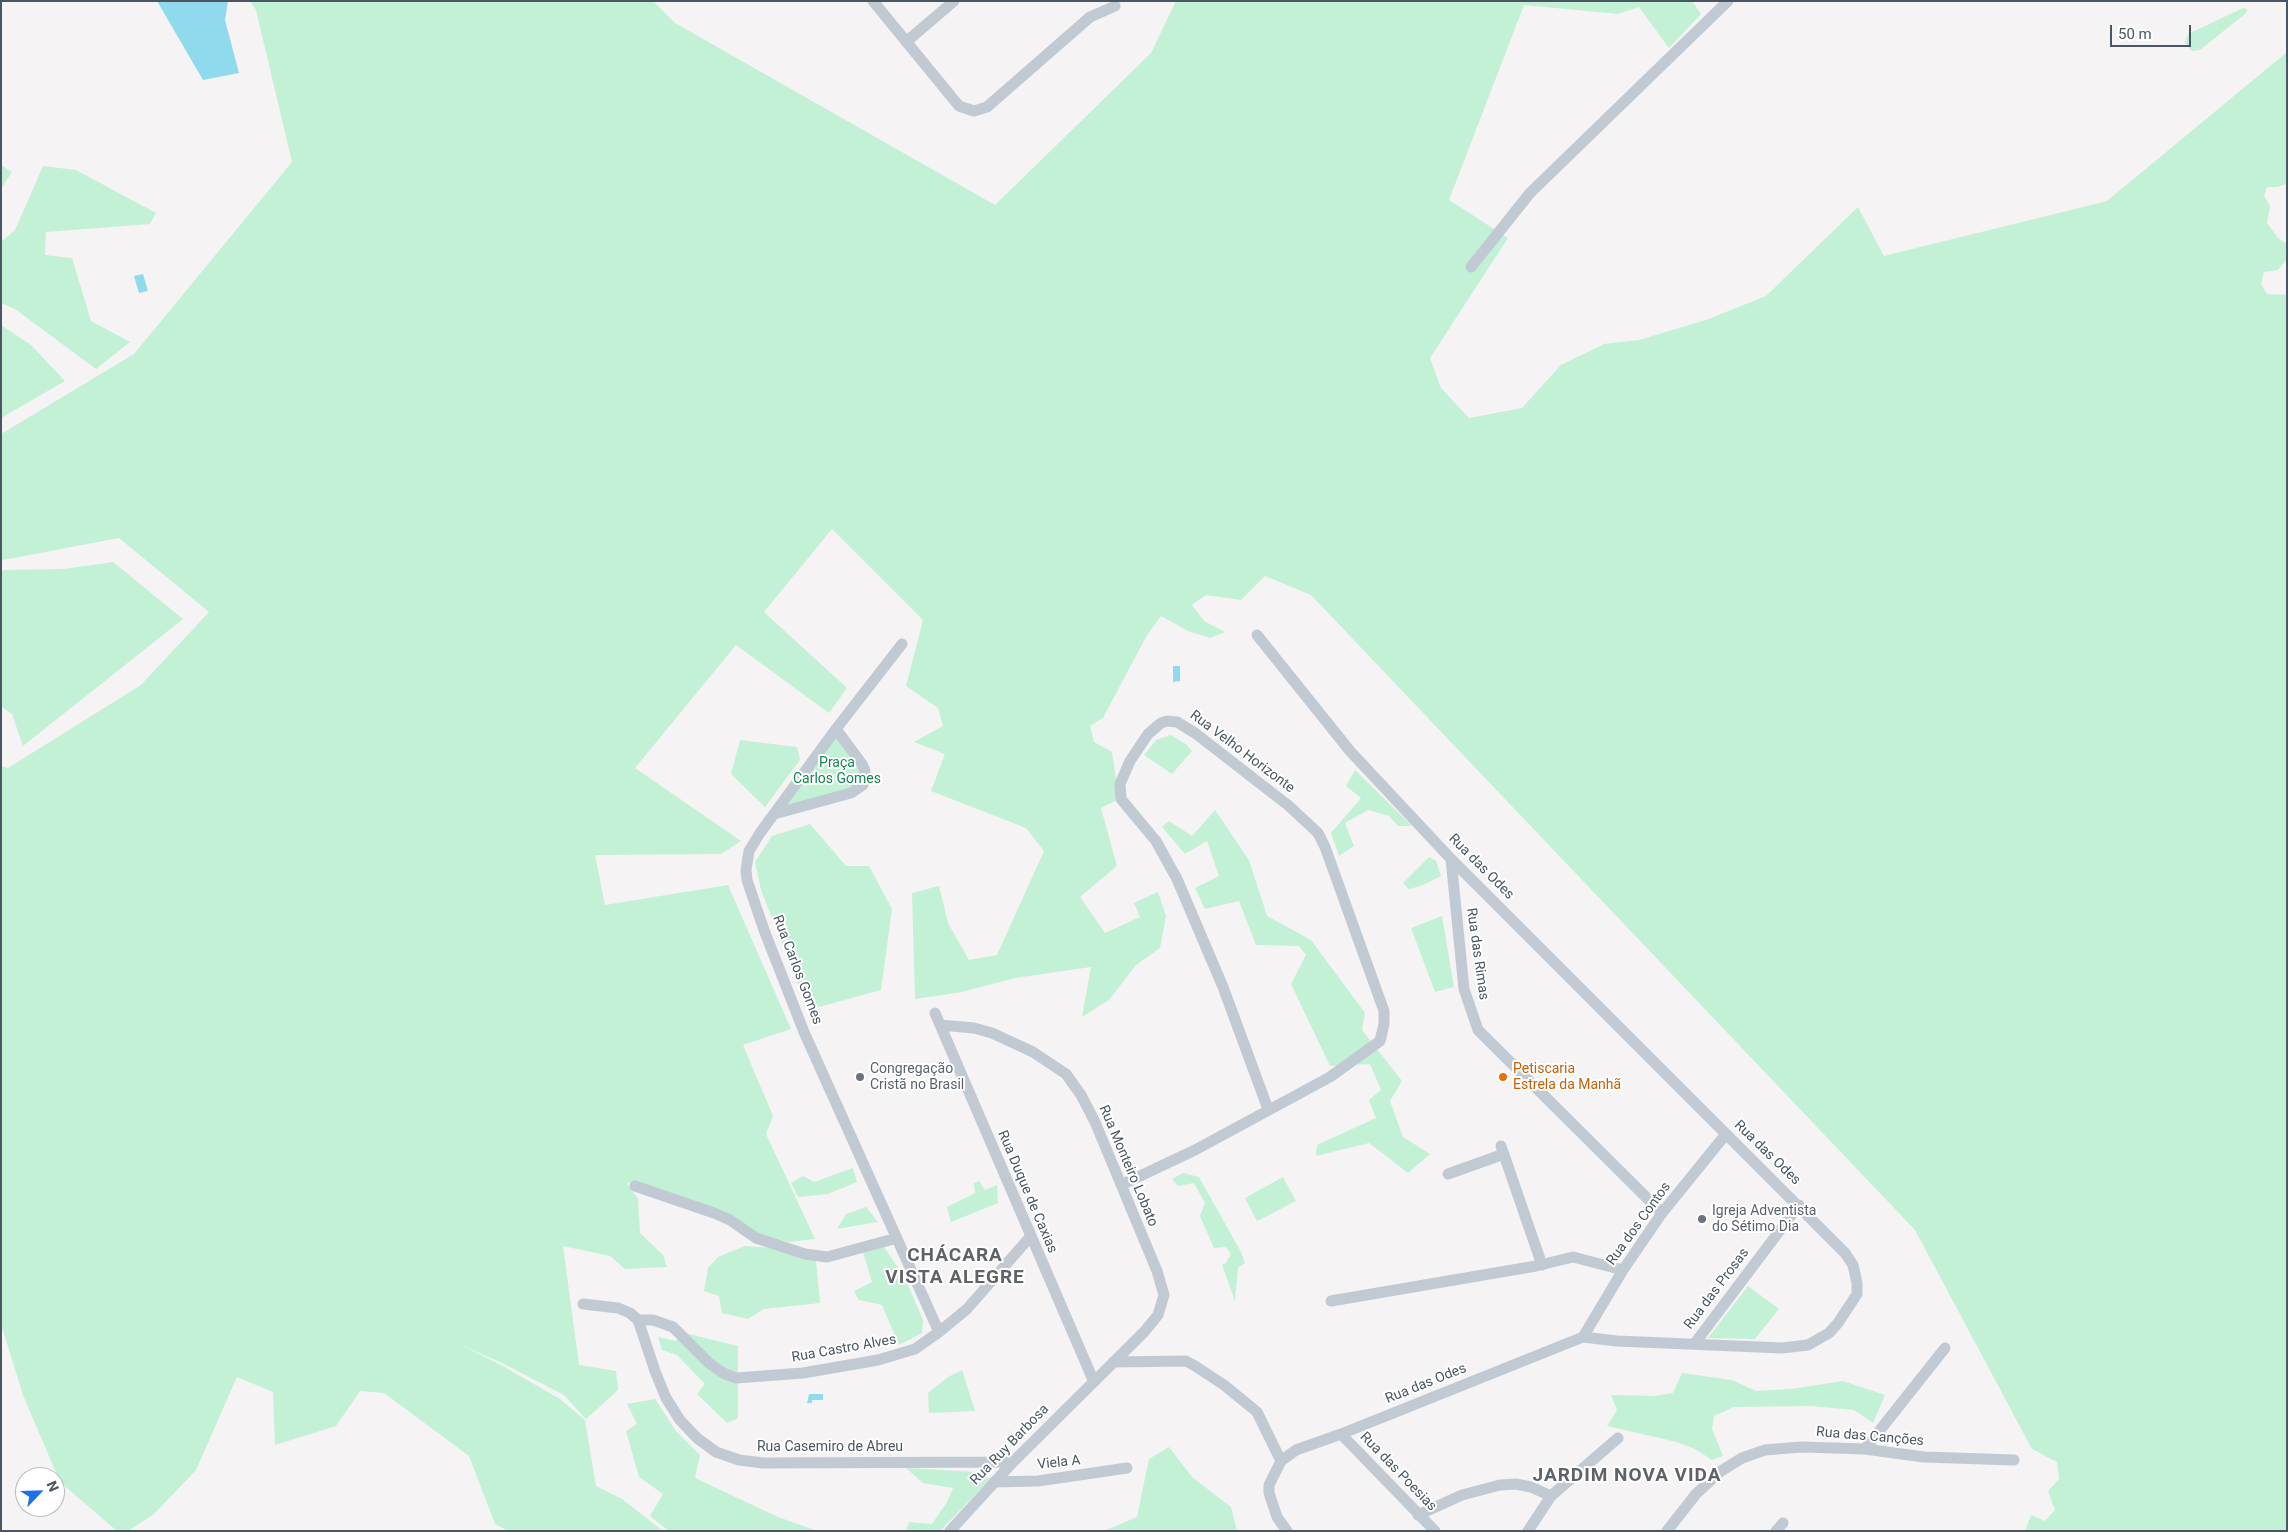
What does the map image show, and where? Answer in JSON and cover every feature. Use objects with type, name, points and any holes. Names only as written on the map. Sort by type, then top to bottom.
[{"type":"street","points":[[872,1],[959,106],[974,110],[986,106],[1090,17],[1115,6]]},
{"type":"street","points":[[906,42],[954,1]]},
{"type":"street","points":[[1471,267],[1530,193],[1728,1]]},
{"type":"street","name":"Rua das Odes","points":[[1257,635],[1350,751],[1451,859],[1845,1252],[1857,1276],[1857,1294],[1838,1323],[1820,1340],[1808,1345],[1782,1348],[1617,1341],[1583,1337],[1341,1434],[1296,1450],[1280,1461]]},
{"type":"street","name":"Rua Carlos Gomes","points":[[902,644],[836,728],[749,851],[746,860],[747,880],[764,930],[804,1032],[939,1332]]},
{"type":"street","name":"Rua Velho Horizonte","points":[[1121,1185],[1195,1150],[1330,1077],[1368,1051],[1380,1040],[1384,1024],[1384,1011],[1325,847],[1318,833],[1282,800],[1195,733],[1177,722],[1167,722],[1161,724],[1148,734],[1130,761],[1120,784],[1121,799],[1156,841],[1177,880],[1223,987],[1268,1109]]},
{"type":"street","points":[[774,814],[851,793],[863,785],[865,771],[862,764],[836,728]]},
{"type":"street","name":"Rua das Rimas","points":[[1451,859],[1464,989],[1478,1030],[1662,1214]]},
{"type":"street","name":"Rua Duque de Caxias","points":[[935,1012],[1030,1237],[1094,1382]]},
{"type":"street","name":"Rua Monteiro Lobato","points":[[940,1026],[974,1028],[992,1033],[1033,1052],[1066,1074],[1081,1095],[1095,1122],[1157,1271],[1164,1295],[1158,1315],[1152,1323],[1094,1382]]},
{"type":"street","name":"Rua dos Contos","points":[[1583,1337],[1623,1270],[1662,1214],[1726,1134]]},
{"type":"street","points":[[1448,1174],[1502,1150],[1542,1265]]},
{"type":"street","points":[[635,1186],[714,1213],[730,1220],[762,1240],[805,1254],[827,1257],[897,1238]]},
{"type":"street","name":"Rua das Prosas","points":[[1695,1343],[1799,1205]]},
{"type":"street","name":"Rua Castro Alves","points":[[638,1320],[664,1322],[672,1327],[709,1363],[723,1373],[736,1378],[747,1379],[804,1373],[878,1360],[915,1349],[939,1332],[967,1309],[1030,1237]]},
{"type":"street","points":[[1331,1301],[1542,1265],[1573,1257],[1623,1270]]},
{"type":"street","points":[[583,1304],[618,1308],[630,1313],[638,1320]]},
{"type":"street","name":"Rua Casemiro de Abreu","points":[[638,1320],[666,1398],[680,1420],[697,1438],[716,1452],[739,1460],[763,1463],[1013,1462]]},
{"type":"street","points":[[1865,1449],[1945,1348]]},
{"type":"street","points":[[1114,1362],[1186,1361],[1224,1385],[1257,1412],[1280,1461],[1271,1478],[1268,1493],[1277,1517],[1287,1531]]},
{"type":"street","name":"Rua Ruy Barbosa","points":[[950,1531],[1013,1462],[1094,1382]]},
{"type":"street","name":"Rua das Poesias","points":[[1341,1434],[1435,1531]]},
{"type":"street","points":[[1528,1531],[1551,1496],[1618,1438]]},
{"type":"street","name":"Rua das Canções","points":[[1667,1531],[1696,1494],[1721,1471],[1752,1453],[1765,1450],[1801,1447],[1865,1449],[1924,1457],[2014,1460]]},
{"type":"street","name":"Viela A","points":[[994,1482],[1038,1481],[1127,1468]]},
{"type":"street","points":[[1418,1515],[1462,1495],[1500,1485],[1516,1484],[1531,1487],[1551,1496]]},
{"type":"green space","points":[[250,1],[653,1],[675,23],[995,205],[1151,53],[1176,1],[1692,1],[1701,14],[1669,48],[1639,7],[1618,14],[1524,5],[1449,200],[1508,238],[1430,358],[1441,388],[1469,418],[1522,408],[1561,365],[1604,344],[1639,340],[1706,320],[1766,296],[1858,207],[1884,256],[2107,201],[2287,52],[2287,184],[2267,187],[2264,196],[2270,206],[2267,223],[2278,238],[2287,244],[2287,259],[2278,270],[2264,272],[2261,284],[2267,294],[2287,295],[2287,1531],[2025,1531],[2031,1515],[2045,1521],[2055,1510],[2048,1491],[2059,1479],[2057,1462],[2032,1449],[1915,1230],[1311,595],[1265,576],[1241,600],[1206,595],[1192,605],[1204,621],[1225,632],[1210,638],[1188,631],[1161,616],[1147,635],[1103,718],[1090,726],[1094,742],[1112,752],[1119,799],[1101,808],[1117,866],[1080,897],[1105,933],[1140,917],[1134,903],[1158,892],[1166,916],[1160,948],[1136,965],[1109,1000],[1082,1017],[1091,967],[1015,978],[962,992],[915,999],[912,893],[939,886],[948,923],[969,960],[997,955],[1044,851],[1026,828],[931,791],[945,754],[914,742],[943,726],[938,708],[906,686],[923,620],[832,529],[764,612],[847,688],[829,713],[736,645],[635,768],[741,841],[721,854],[595,855],[605,905],[728,885],[791,1029],[743,1045],[773,1116],[766,1134],[815,1239],[789,1242],[760,1236],[710,1209],[626,1182],[638,1199],[640,1233],[663,1255],[667,1267],[625,1269],[610,1256],[563,1246],[579,1365],[616,1371],[618,1390],[586,1419],[564,1395],[502,1363],[461,1345],[501,1365],[560,1399],[585,1420],[596,1486],[622,1499],[663,1531],[508,1531],[495,1524],[469,1456],[384,1393],[360,1391],[336,1426],[275,1445],[273,1392],[237,1377],[196,1470],[154,1514],[128,1531],[117,1531],[65,1486],[65,1467],[54,1467],[23,1395],[1,1324],[1,766],[8,768],[141,685],[209,612],[119,538],[3,560],[1,562],[1,434],[134,354],[292,162],[256,10]]},
{"type":"green space","points":[[2243,8],[2247,9],[2246,13],[2200,50],[2192,51],[2187,46],[2185,42],[2188,34]]},
{"type":"green space","points":[[1,165],[12,172],[1,189]]},
{"type":"green space","points":[[43,166],[76,170],[156,213],[150,224],[46,232],[45,255],[72,258],[91,321],[130,342],[96,369],[15,309],[1,303],[1,242],[15,230]]},
{"type":"green space","points":[[1,325],[31,345],[65,381],[1,418]]},
{"type":"green space","points":[[113,562],[183,619],[23,746],[12,714],[1,706],[1,573],[3,570],[64,569]]},
{"type":"green space","name":"Praça Carlos Gomes","points":[[836,729],[857,756],[863,785],[774,814]]},
{"type":"green space","points":[[1171,735],[1187,745],[1192,751],[1172,774],[1144,755],[1156,740]]},
{"type":"green space","points":[[740,740],[797,747],[800,760],[765,807],[731,774]]},
{"type":"green space","points":[[1355,770],[1412,826],[1398,826],[1389,816],[1368,810],[1345,823],[1354,846],[1339,856],[1331,833],[1361,798],[1346,786]]},
{"type":"green space","points":[[1215,810],[1249,860],[1267,916],[1311,940],[1365,1013],[1362,1030],[1402,1081],[1390,1101],[1403,1137],[1430,1154],[1408,1173],[1369,1143],[1316,1156],[1317,1145],[1376,1118],[1369,1100],[1381,1090],[1370,1064],[1330,1066],[1291,984],[1306,955],[1299,946],[1256,945],[1239,901],[1205,909],[1195,888],[1219,876],[1207,841],[1185,854],[1162,827],[1169,821],[1192,836]]},
{"type":"green space","points":[[810,824],[846,866],[869,866],[892,909],[881,990],[808,1010],[761,890],[755,862],[772,836]]},
{"type":"green space","points":[[1429,857],[1436,861],[1441,876],[1421,886],[1409,889],[1403,883]]},
{"type":"green space","points":[[1442,916],[1454,987],[1435,992],[1411,928]]},
{"type":"green space","points":[[853,1168],[857,1182],[828,1194],[798,1197],[791,1183],[803,1176],[814,1182]]},
{"type":"green space","points":[[1183,1173],[1199,1177],[1241,1252],[1245,1263],[1238,1268],[1235,1301],[1222,1265],[1226,1263],[1231,1254],[1226,1247],[1214,1248],[1200,1216],[1205,1203],[1194,1183],[1178,1186],[1172,1179]]},
{"type":"green space","points":[[1283,1177],[1296,1201],[1257,1221],[1245,1198]]},
{"type":"green space","points":[[979,1181],[985,1190],[997,1185],[998,1203],[951,1222],[947,1207],[975,1193],[974,1183]]},
{"type":"green space","points":[[866,1207],[878,1222],[837,1229],[846,1214]]},
{"type":"green space","points":[[745,1246],[815,1251],[820,1303],[764,1309],[748,1319],[722,1313],[719,1296],[704,1291],[708,1268],[718,1257]]},
{"type":"green space","points":[[884,1247],[905,1278],[923,1320],[922,1333],[899,1345],[882,1305],[859,1300],[854,1291],[872,1282],[863,1252]]},
{"type":"green space","points":[[1748,1286],[1779,1309],[1755,1339],[1708,1338]]},
{"type":"green space","points":[[689,1334],[738,1346],[738,1418],[727,1423],[697,1394],[705,1384],[677,1355],[662,1350],[658,1337],[675,1341]]},
{"type":"green space","points":[[962,1370],[975,1411],[929,1413],[928,1393],[948,1377]]},
{"type":"green space","points":[[1682,1373],[1732,1380],[1756,1391],[1791,1389],[1843,1381],[1885,1395],[1873,1423],[1854,1410],[1811,1406],[1734,1407],[1714,1416],[1712,1429],[1723,1456],[1712,1460],[1695,1449],[1677,1442],[1607,1426],[1617,1410],[1611,1395],[1654,1396],[1673,1393]]},
{"type":"green space","points":[[655,1399],[676,1431],[700,1455],[695,1478],[778,1517],[817,1531],[669,1531],[650,1516],[663,1494],[639,1477],[626,1431],[637,1424],[627,1404]]},
{"type":"green space","points":[[1169,1447],[1192,1477],[1231,1507],[1237,1531],[1104,1531],[1137,1517],[1149,1459]]},
{"type":"green space","points":[[906,1468],[977,1472],[990,1479],[940,1531],[906,1531],[909,1522],[932,1524],[947,1502],[953,1488],[923,1483]]},
{"type":"water","points":[[157,1],[228,1],[225,20],[239,73],[203,80]]},
{"type":"water","points":[[143,274],[148,291],[139,293],[134,276]]},
{"type":"water","points":[[1173,666],[1180,666],[1180,681],[1173,682]]},
{"type":"water","points":[[809,1394],[823,1394],[823,1400],[812,1400],[812,1403],[807,1403]]},
{"type":"place","name":"Congregação Cristã no Brasil","points":[[860,1077]]},
{"type":"place","name":"Petiscaria Estrela da Manhã","points":[[1503,1077]]},
{"type":"place","name":"Igreja Adventista do Sétimo Dia","points":[[1702,1219]]},
{"type":"district","name":"CHÁCARA VISTA ALEGRE","points":[[955,1267]]},
{"type":"district","name":"JARDIM NOVA VIDA","points":[[1627,1476]]}]
